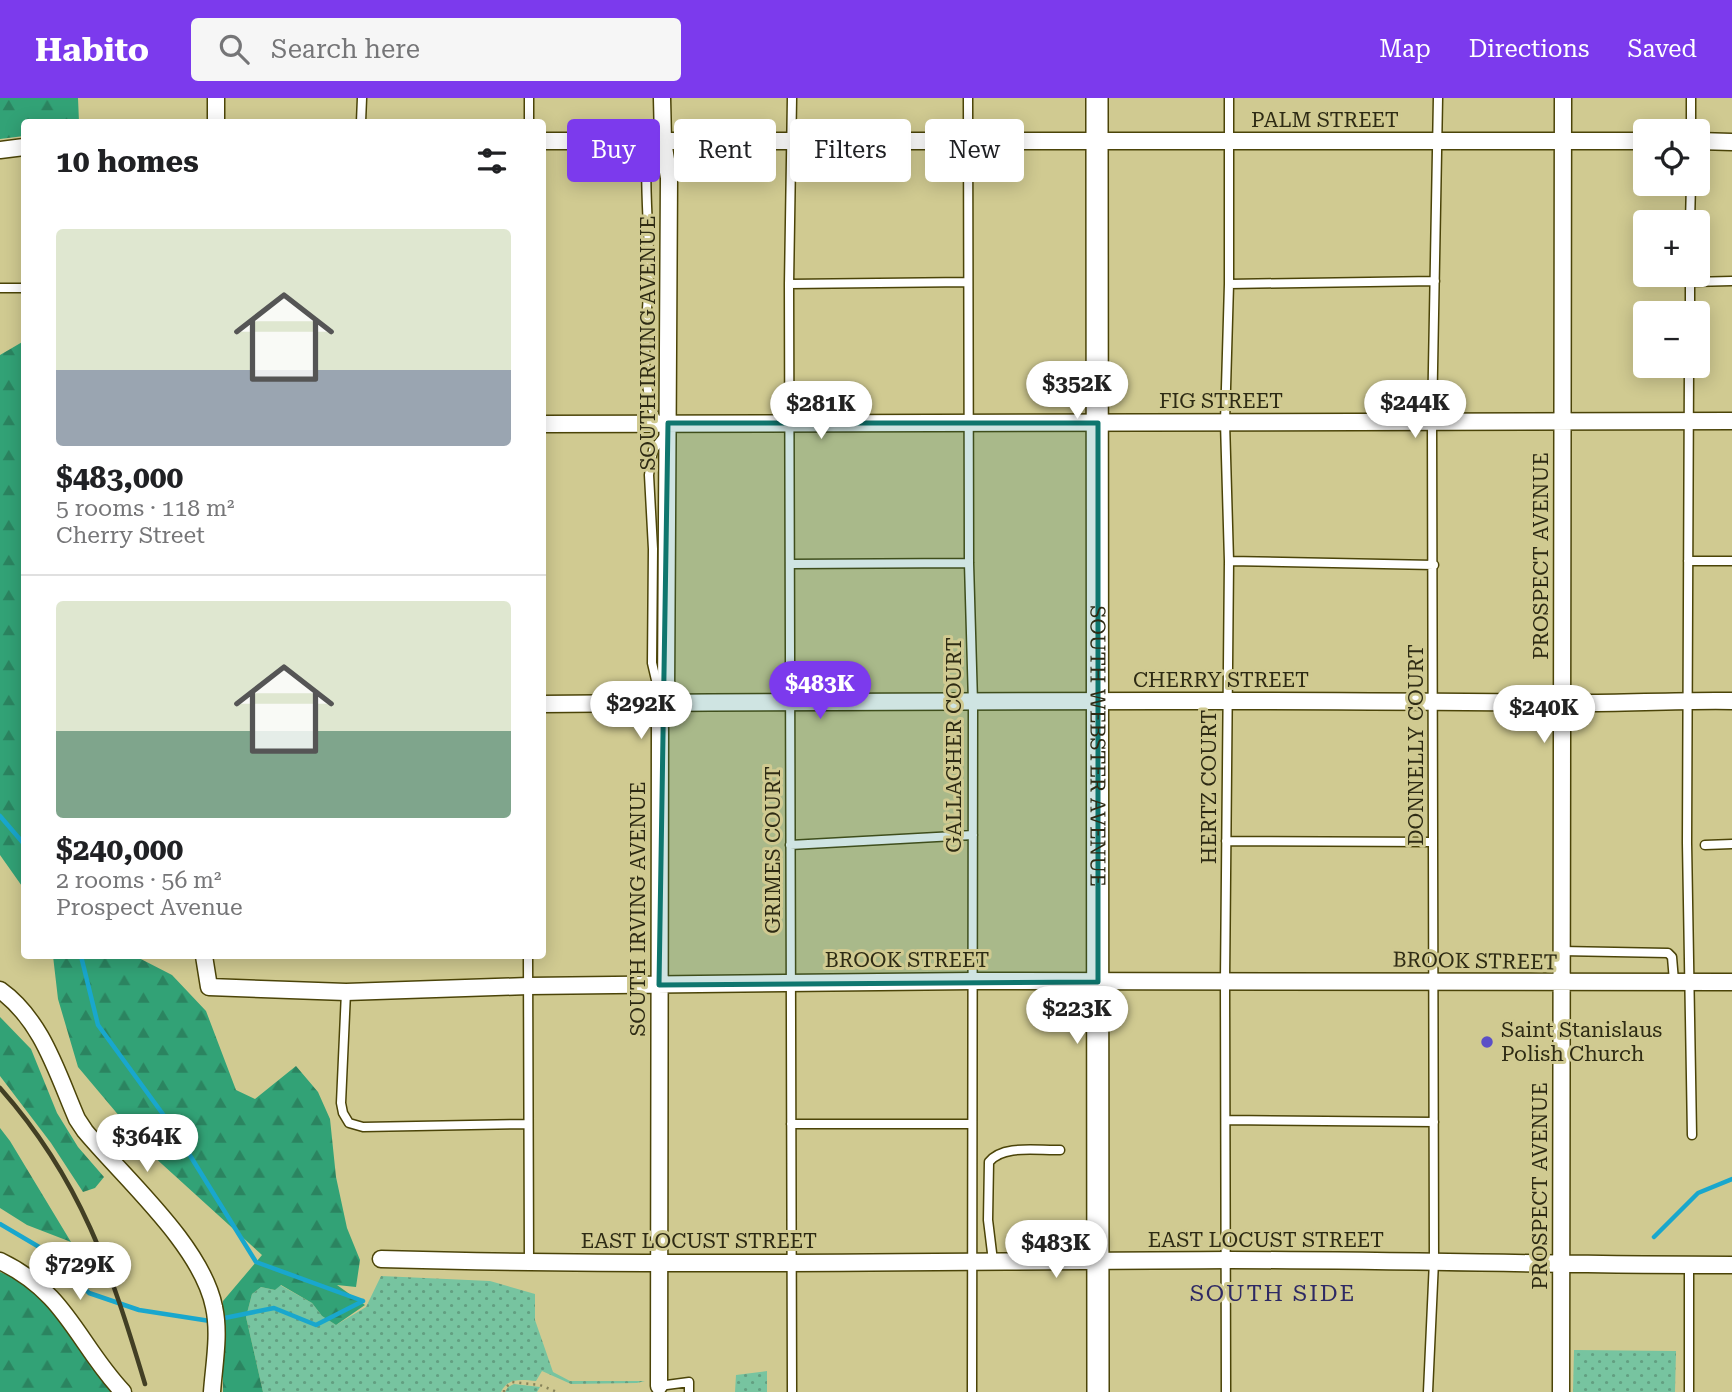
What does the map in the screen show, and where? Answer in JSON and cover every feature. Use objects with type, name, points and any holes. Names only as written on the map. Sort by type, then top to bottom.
[{"type":"street","points":[[216,98],[216,119]]},
{"type":"street","name":"SOUTH IRVING AVENUE","points":[[659,119],[662,98]]},
{"type":"street","name":"SOUTH WEBSTER AVENUE","points":[[1097,98],[1098,1392]]},
{"type":"street","name":"PROSPECT AVENUE","points":[[1561,1392],[1563,98]]},
{"type":"street","name":"PALM STREET","points":[[546,141],[567,141]]},
{"type":"street","name":"PALM STREET","points":[[660,141],[790,141]]},
{"type":"street","name":"PALM STREET","points":[[1024,141],[1633,141]]},
{"type":"street","points":[[1710,141],[1732,142]]},
{"type":"street","points":[[0,150],[21,147]]},
{"type":"street","name":"SOUTH IRVING AVENUE","points":[[659,1386],[660,721],[666,698],[664,425],[669,269],[669,178],[660,154]]},
{"type":"street","name":"FIG STREET","points":[[546,424],[1732,421]]},
{"type":"street","name":"CHERRY STREET","points":[[546,704],[666,698],[973,703],[1098,700],[1562,704],[1732,701]]},
{"type":"street","name":"BROOK STREET","points":[[204,959],[209,987],[346,992],[791,982],[1732,982]]},
{"type":"street","points":[[0,990],[19,1005],[36,1027],[85,1132],[181,1241],[198,1268],[215,1309],[212,1392]]},
{"type":"street","name":"EAST LOCUST STREET","points":[[381,1259],[529,1263],[1434,1261],[1561,1265],[1732,1265]]},
{"type":"street","points":[[0,1261],[35,1282],[61,1308],[123,1392]]},
{"type":"lane","points":[[361,119],[362,98]]},
{"type":"lane","points":[[529,98],[529,119]]},
{"type":"lane","name":"GRIMES COURT","points":[[792,98],[792,119]]},
{"type":"lane","name":"GALLAGHER COURT","points":[[968,98],[968,119]]},
{"type":"lane","name":"HERTZ COURT","points":[[1226,1392],[1225,980],[1229,561],[1224,422],[1229,284],[1229,98]]},
{"type":"lane","name":"DONNELLY COURT","points":[[1428,1392],[1434,1261],[1432,422],[1438,98]]},
{"type":"lane","points":[[1691,98],[1691,119]]},
{"type":"lane","points":[[653,182],[646,337],[647,392],[664,425]]},
{"type":"lane","name":"GRIMES COURT","points":[[790,182],[792,1392]]},
{"type":"lane","name":"GALLAGHER COURT","points":[[968,182],[969,563],[973,703],[972,1392]]},
{"type":"lane","points":[[649,269],[669,269]]},
{"type":"lane","points":[[1710,279],[1732,281]]},
{"type":"lane","points":[[1229,284],[1436,281]]},
{"type":"lane","points":[[789,284],[968,282]]},
{"type":"lane","points":[[0,288],[21,288]]},
{"type":"lane","points":[[1689,378],[1688,700],[1682,981],[1692,1135]]},
{"type":"lane","points":[[1229,561],[1434,565]]},
{"type":"lane","points":[[1688,561],[1732,561]]},
{"type":"lane","points":[[790,564],[969,563]]},
{"type":"lane","points":[[790,845],[973,835]]},
{"type":"lane","points":[[1226,841],[1433,842]]},
{"type":"lane","points":[[1705,845],[1732,844]]},
{"type":"lane","points":[[1561,951],[1668,953],[1682,981]]},
{"type":"lane","points":[[528,959],[529,1263]]},
{"type":"lane","points":[[346,992],[341,1103],[349,1124],[363,1127],[527,1124]]},
{"type":"lane","points":[[1226,1120],[1434,1122]]},
{"type":"lane","points":[[791,1124],[972,1124]]},
{"type":"lane","points":[[993,1261],[988,1220],[989,1162],[993,1156],[1006,1151],[1060,1150]]},
{"type":"lane","points":[[1689,1265],[1689,1392]]},
{"type":"lane","points":[[659,1386],[689,1382],[688,1392]]},
{"type":"path","points":[[504,1392],[512,1382],[542,1385],[557,1392]]},
{"type":"path","points":[[540,1392],[542,1385]]},
{"type":"highlighted area","points":[[668,423],[1098,423],[1098,982],[659,985]]},
{"type":"green space","points":[[0,98],[78,98],[79,119],[21,119],[21,136],[0,139]]},
{"type":"green space","points":[[21,343],[21,885],[0,855],[0,355]]},
{"type":"green space","points":[[53,959],[141,959],[172,975],[206,1011],[236,1090],[255,1099],[296,1066],[318,1092],[330,1119],[336,1177],[347,1228],[360,1260],[356,1287],[337,1285],[365,1305],[336,1325],[322,1316],[312,1303],[281,1285],[275,1290],[261,1287],[252,1294],[246,1317],[263,1392],[223,1392],[223,1301],[262,1255],[152,1155],[78,1067],[58,999]]},
{"type":"green space","points":[[0,1017],[31,1049],[57,1113],[78,1147],[104,1177],[95,1188],[83,1192],[51,1143],[0,1076]]},
{"type":"green space","points":[[0,1128],[71,1242],[27,1225],[0,1208]]},
{"type":"green space","points":[[0,1272],[27,1283],[60,1311],[116,1392],[0,1392]]},
{"type":"green space","points":[[381,1276],[490,1281],[535,1294],[535,1320],[553,1372],[570,1381],[645,1381],[571,1384],[542,1371],[536,1381],[511,1382],[501,1392],[263,1392],[246,1317],[252,1294],[261,1287],[275,1290],[280,1285],[312,1303],[322,1316],[336,1325],[366,1307]]},
{"type":"green space","points":[[1574,1350],[1676,1351],[1675,1392],[1573,1392]]},
{"type":"green space","points":[[767,1371],[767,1392],[735,1392],[736,1375]]},
{"type":"green space","points":[[514,1384],[540,1387],[537,1392],[505,1392]]},
{"type":"waterway","points":[[0,816],[21,840]]},
{"type":"waterway","points":[[82,959],[98,1025],[173,1128],[256,1262],[363,1301]]},
{"type":"waterway","points":[[1654,1237],[1698,1193],[1732,1179]]},
{"type":"waterway","points":[[0,1224],[51,1254],[89,1293],[139,1310],[210,1321],[274,1308],[316,1325],[363,1301]]},
{"type":"railway","points":[[0,1088],[28,1122],[73,1192],[106,1265],[145,1384]]},
{"type":"place","name":"Saint Stanislaus Polish Church","points":[[1487,1042]]},
{"type":"district","name":"SOUTH SIDE","points":[[1273,1293]]}]
